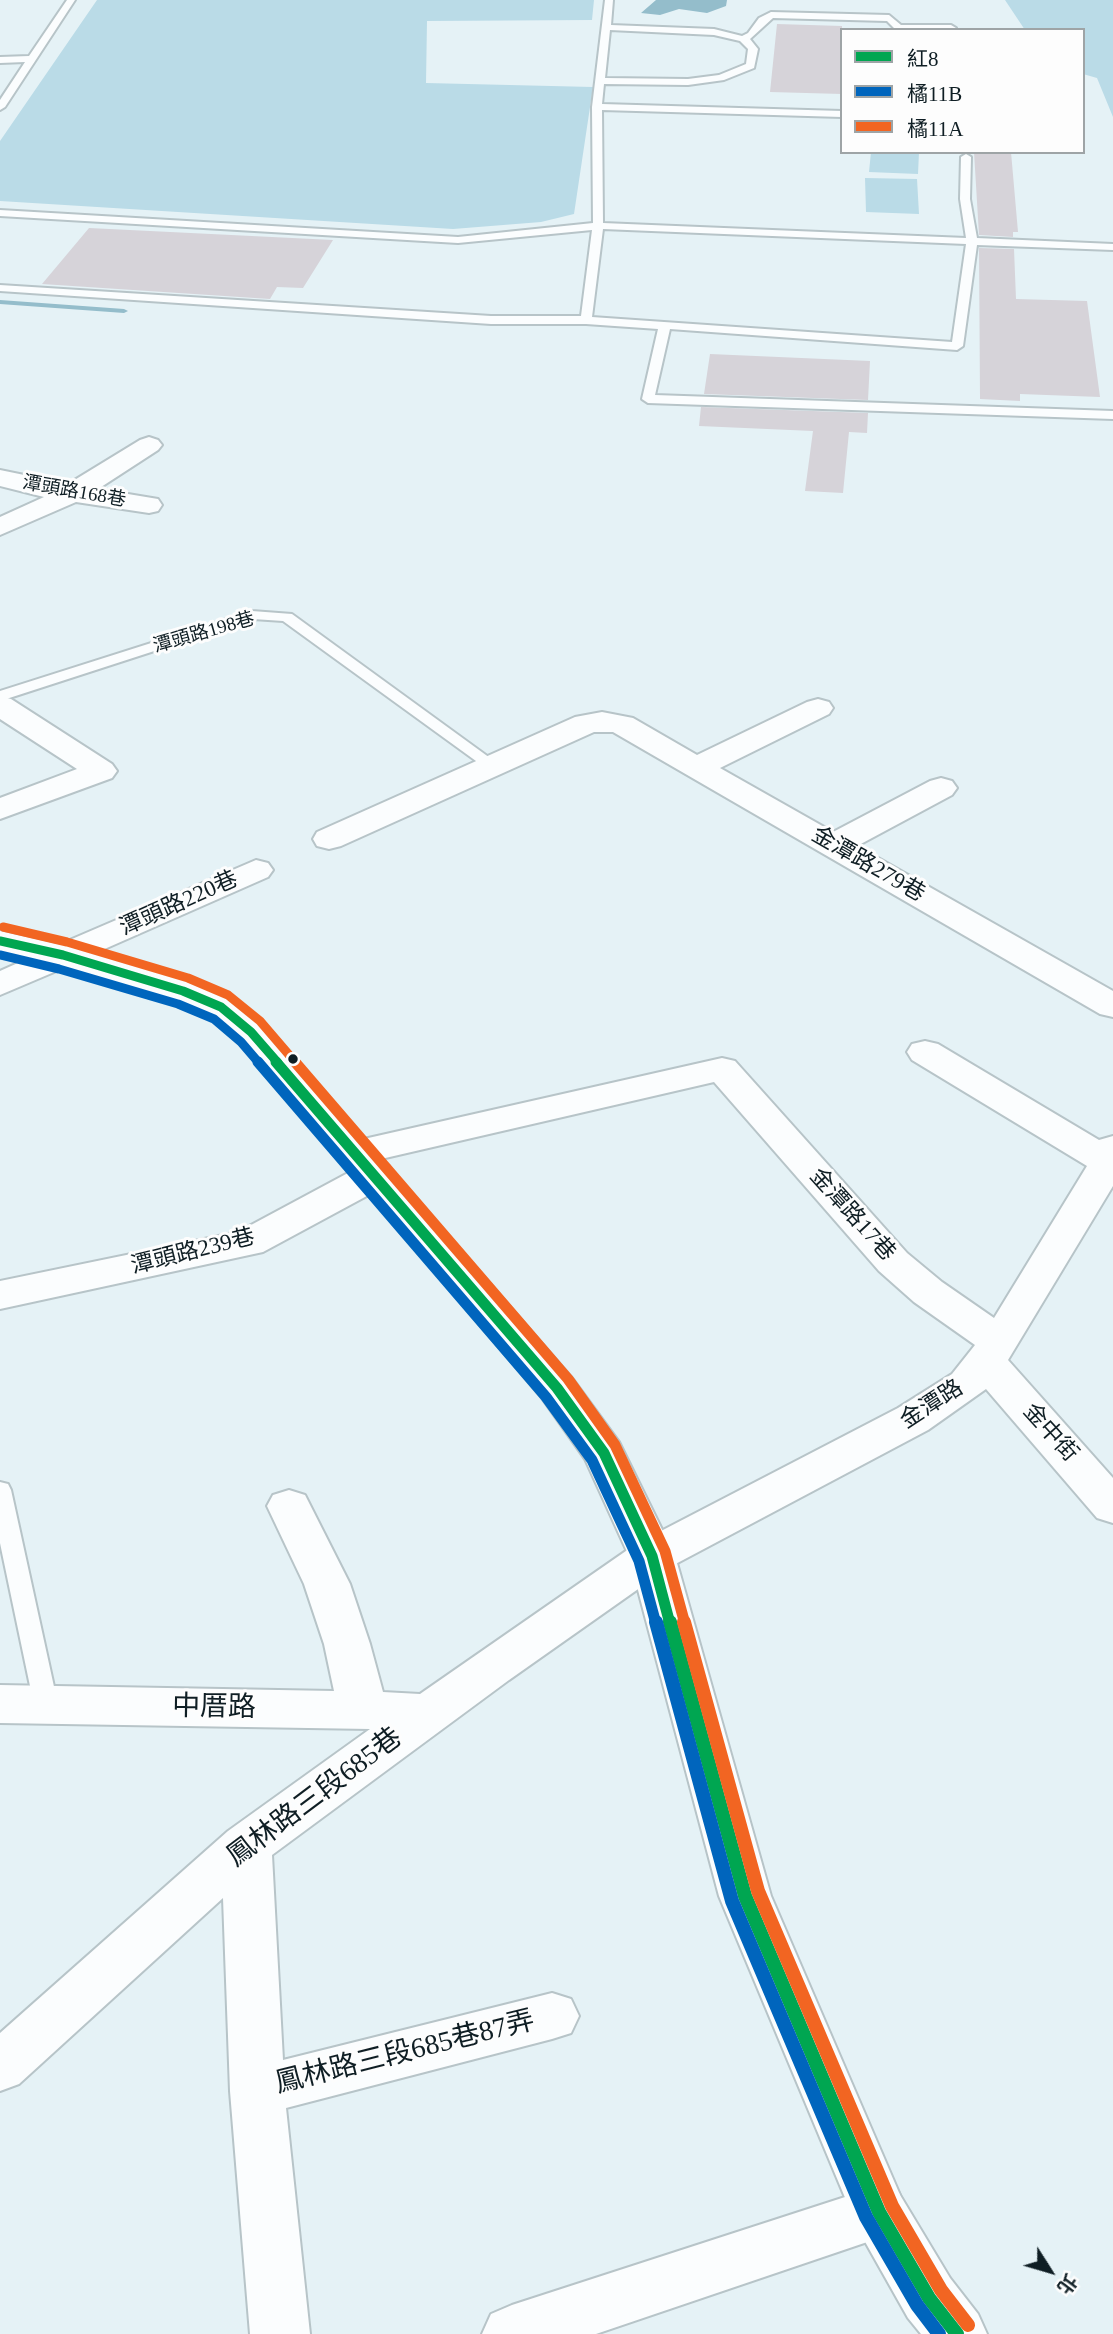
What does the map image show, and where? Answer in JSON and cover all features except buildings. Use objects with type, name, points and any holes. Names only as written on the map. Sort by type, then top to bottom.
[{"type":"street","points":[[0,527],[73,493],[149,445]]},
{"type":"street","name":"潭頭路168巷","points":[[0,478],[27,486],[149,505]]},
{"type":"street","points":[[0,705],[101,771],[0,809]]},
{"type":"street","points":[[698,766],[818,708]]},
{"type":"street","name":"金潭路279巷","points":[[493,766],[586,724],[602,721],[622,725],[698,766],[1113,1006]]},
{"type":"street","points":[[329,839],[493,766]]},
{"type":"street","points":[[833,845],[942,788]]},
{"type":"street","name":"潭頭路220巷","points":[[0,984],[256,870]]},
{"type":"street","points":[[0,941],[63,955],[183,991],[221,1007],[251,1032],[557,1388],[604,1453],[652,1556],[745,1896],[879,2212],[929,2298],[957,2334]]},
{"type":"street","points":[[925,1052],[1110,1155]]},
{"type":"street","name":"潭頭路239巷","points":[[0,1295],[249,1242],[365,1164],[722,1069]]},
{"type":"street","name":"金潭路17巷","points":[[722,1069],[893,1262],[992,1351]]},
{"type":"street","name":"金潭路","points":[[652,1556],[913,1419],[967,1384],[992,1351],[1110,1155]]},
{"type":"street","name":"金中街","points":[[992,1351],[1113,1507]]},
{"type":"street","points":[[289,1506],[327,1584],[347,1644],[363,1710]]},
{"type":"street","name":"鳳林路三段685巷","points":[[0,2067],[246,1846],[428,1713],[652,1556]]},
{"type":"street","name":"中厝路","points":[[23,1705],[428,1713]]},
{"type":"street","name":"鳳林路三段685巷87弄","points":[[246,1846],[257,2091],[280,2334]]},
{"type":"street","name":"鳳林路三段685巷87弄","points":[[257,2091],[552,2016]]},
{"type":"street","points":[[512,2334],[879,2212]]},
{"type":"lane","points":[[0,107],[71,0]]},
{"type":"lane","points":[[586,320],[598,226],[597,107],[609,0]]},
{"type":"lane","points":[[743,39],[751,35],[762,20],[771,15],[888,18],[900,28]]},
{"type":"lane","points":[[599,81],[688,82],[721,78],[751,66],[753,50],[750,43],[743,39],[690,30],[605,27]]},
{"type":"lane","points":[[0,60],[32,59]]},
{"type":"lane","points":[[597,107],[840,114]]},
{"type":"lane","points":[[0,288],[491,320],[586,320],[957,346],[972,241],[965,199],[966,157]]},
{"type":"lane","points":[[0,213],[458,240],[598,226],[1113,247]]},
{"type":"lane","points":[[665,326],[648,399],[1113,415]]},
{"type":"lane","name":"潭頭路198巷","points":[[0,696],[252,615],[287,617],[493,766]]},
{"type":"lane","points":[[0,1490],[23,1705]]},
{"type":"shaded area","points":[[97,0],[594,0],[592,20],[427,21],[426,83],[593,87],[574,214],[541,222],[453,229],[0,201],[0,141]]},
{"type":"shaded area","points":[[656,0],[727,0],[726,6],[707,13],[679,9],[660,15],[641,13]]},
{"type":"shaded area","points":[[1005,0],[1113,0],[1113,117],[1097,78],[1085,75],[1085,28],[1024,28]]},
{"type":"shaded area","points":[[871,154],[919,154],[918,174],[869,172]]},
{"type":"shaded area","points":[[865,178],[917,179],[919,214],[866,212]]},
{"type":"waterway","points":[[0,302],[124,311]]},
{"type":"transit line","name":"橘11A","points":[[3,927],[67,942],[188,978],[228,995],[260,1021],[568,1379],[615,1445],[665,1551],[758,1891],[892,2206],[941,2290],[968,2325]]},
{"type":"transit line","name":"紅8","points":[[0,941],[63,955],[183,991],[221,1007],[251,1032],[557,1388],[604,1453],[652,1556],[745,1896],[879,2212],[929,2298],[957,2334]]},
{"type":"transit line","name":"橘11B","points":[[0,955],[59,969],[178,1004],[214,1019],[241,1042],[546,1397],[592,1460],[639,1561],[732,1901],[866,2217],[917,2305],[939,2334]]}]
